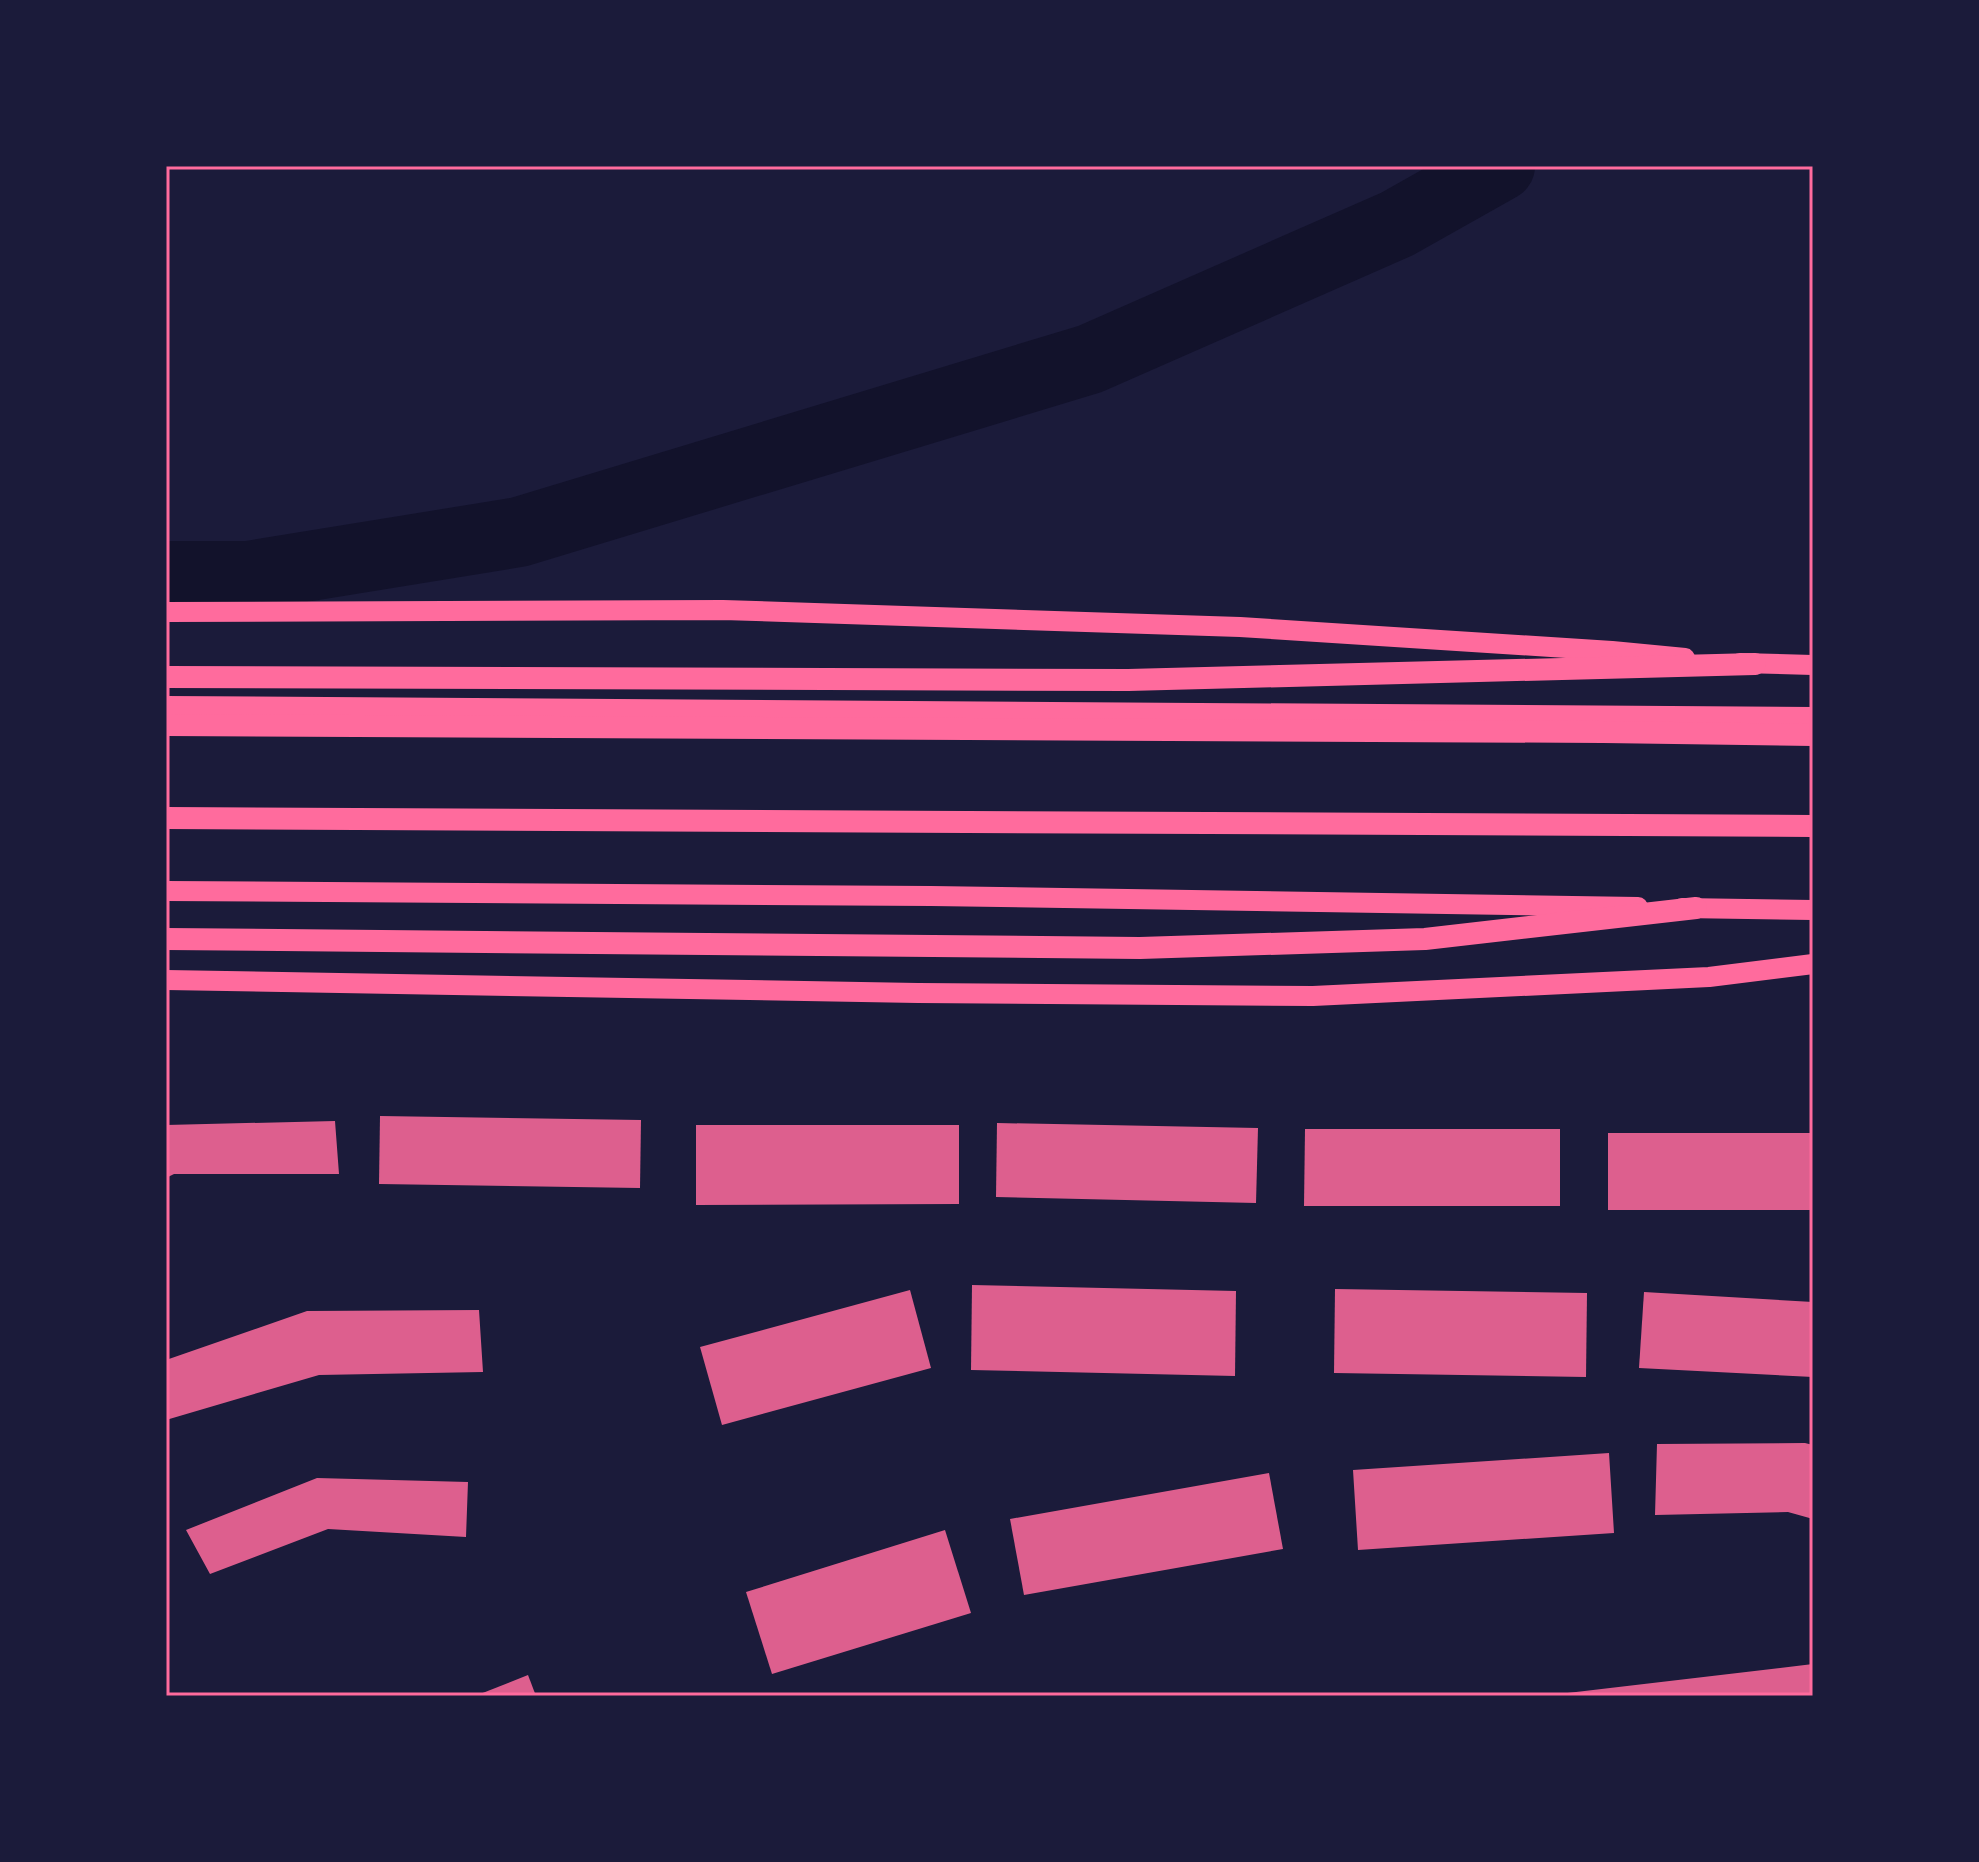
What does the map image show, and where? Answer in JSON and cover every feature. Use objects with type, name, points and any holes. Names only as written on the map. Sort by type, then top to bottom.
[{"type":"highway","points":[[166,677],[1128,680],[1755,664]]},
{"type":"highway","points":[[166,725],[1813,735]]},
{"type":"highway","points":[[166,818],[1813,826]]},
{"type":"highway","points":[[166,939],[1140,948],[1425,939],[1696,908]]},
{"type":"main road","points":[[166,612],[723,610],[1240,627],[1612,651],[1755,664],[1813,665]]},
{"type":"main road","points":[[166,706],[1813,717]]},
{"type":"main road","points":[[166,891],[915,896],[1813,910]]},
{"type":"main road","points":[[166,980],[903,993],[1313,996],[1709,977],[1813,964]]},
{"type":"building","points":[[380,1116],[641,1120],[640,1188],[379,1184]]},
{"type":"building","points":[[335,1121],[339,1174],[174,1174],[166,1178],[166,1125]]},
{"type":"building","points":[[997,1123],[1258,1128],[1256,1203],[996,1197]]},
{"type":"building","points":[[696,1125],[959,1125],[959,1204],[696,1205]]},
{"type":"building","points":[[1305,1129],[1560,1129],[1560,1206],[1304,1206]]},
{"type":"building","points":[[1608,1133],[1813,1133],[1813,1210],[1608,1210]]},
{"type":"building","points":[[972,1285],[1236,1291],[1235,1376],[971,1370]]},
{"type":"building","points":[[1335,1289],[1587,1293],[1586,1377],[1334,1373]]},
{"type":"building","points":[[910,1290],[931,1368],[722,1425],[700,1347]]},
{"type":"building","points":[[1644,1292],[1813,1302],[1813,1377],[1639,1368]]},
{"type":"building","points":[[479,1310],[483,1372],[319,1375],[166,1420],[166,1360],[307,1311]]},
{"type":"building","points":[[1657,1444],[1813,1445],[1813,1519],[1788,1512],[1655,1515]]},
{"type":"building","points":[[1609,1453],[1614,1533],[1358,1550],[1353,1470]]},
{"type":"building","points":[[1269,1473],[1283,1549],[1024,1595],[1010,1519]]},
{"type":"building","points":[[317,1478],[468,1482],[466,1537],[328,1529],[210,1574],[186,1530]]},
{"type":"building","points":[[945,1530],[971,1613],[772,1674],[746,1592]]},
{"type":"building","points":[[1813,1664],[1813,1696],[1559,1696],[1559,1694]]},
{"type":"building","points":[[528,1675],[536,1696],[475,1696]]},
{"type":"waterway","points":[[166,576],[248,576],[519,532],[1090,359],[1397,224],[1500,166]]}]
